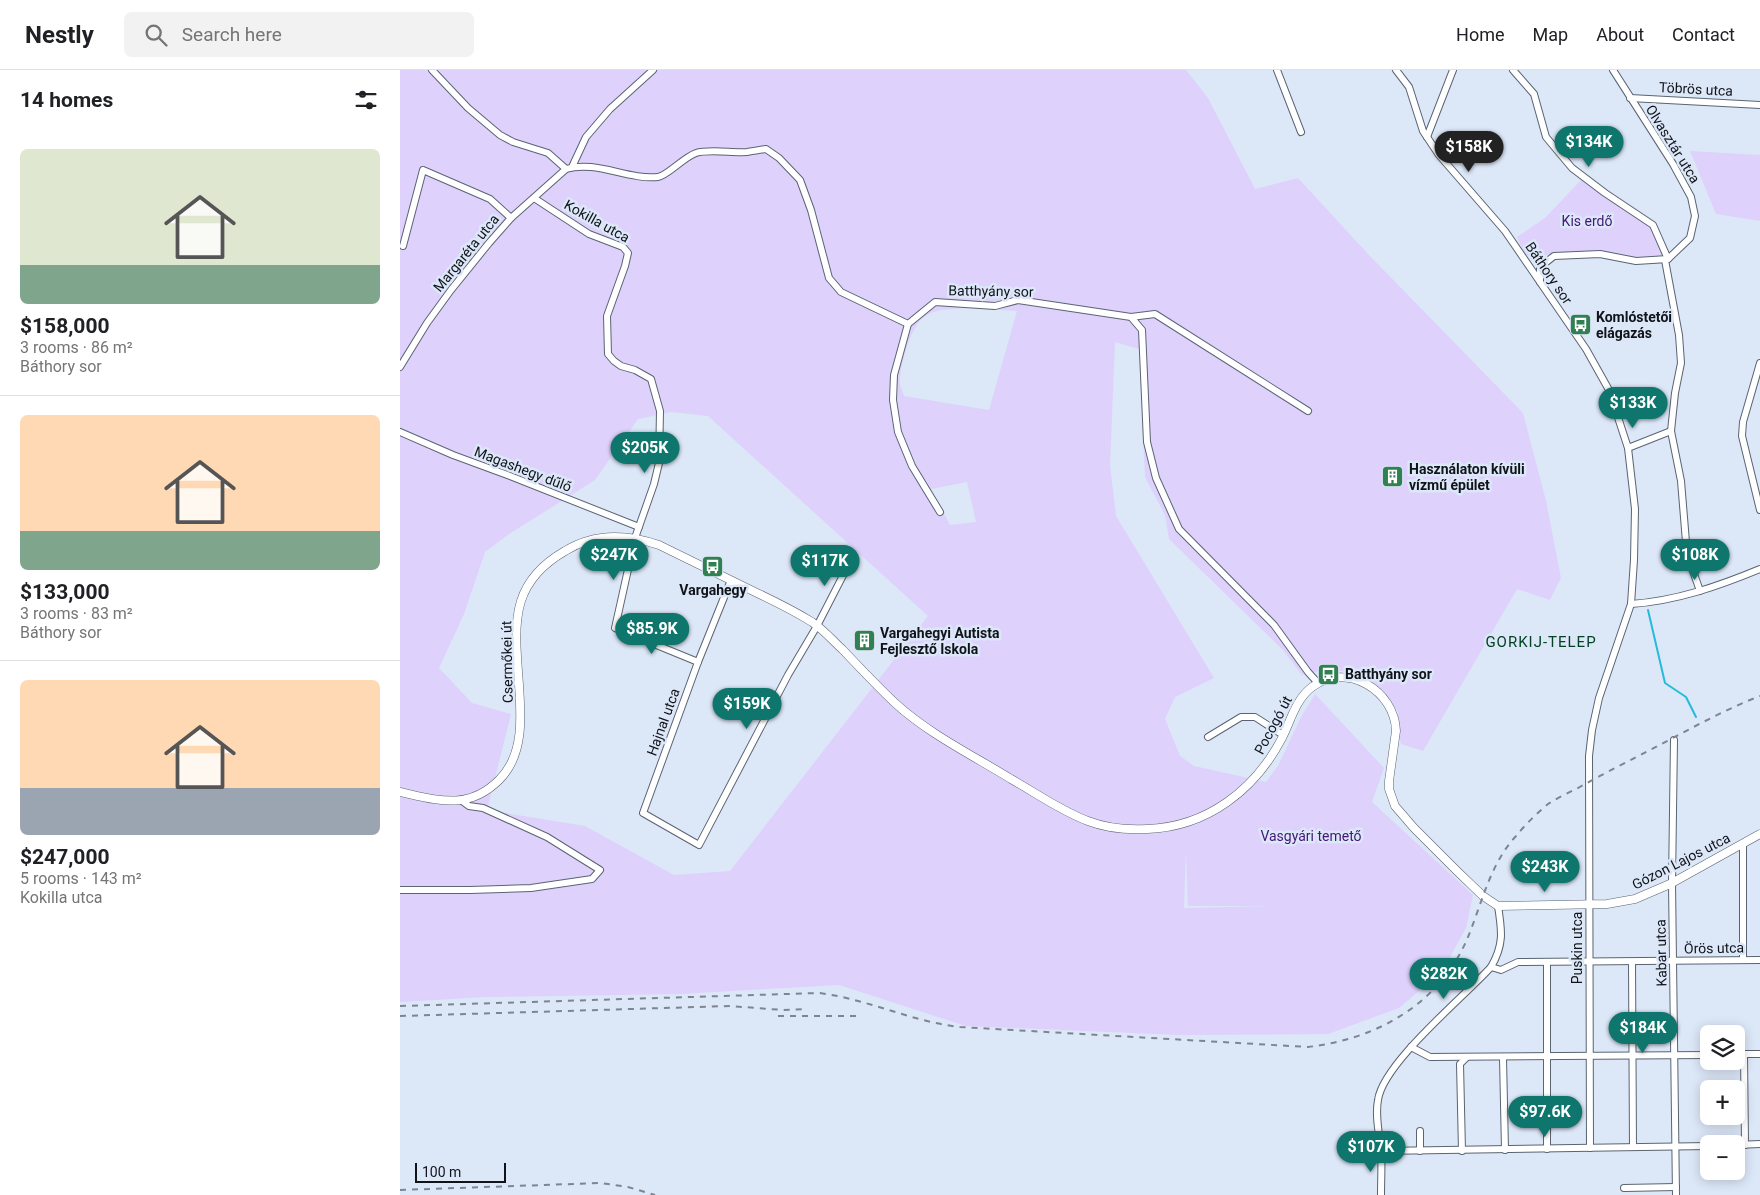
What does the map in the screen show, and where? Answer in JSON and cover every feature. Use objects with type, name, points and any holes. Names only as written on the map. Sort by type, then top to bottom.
[{"type":"main road","name":"Csermőkei út","points":[[400,792],[437,800],[461,800],[490,788],[503,777],[513,763],[520,729],[516,637],[521,601],[529,584],[548,562],[578,544],[605,537],[635,538],[659,545],[798,614],[817,626],[864,671]]},
{"type":"main road","name":"Pocogó út","points":[[864,671],[919,723],[1064,810],[1086,821],[1110,827],[1144,830],[1164,828],[1206,814],[1233,798],[1254,780],[1272,756],[1301,698],[1318,683]]},
{"type":"main road","points":[[1318,683],[1335,678],[1356,679],[1369,685],[1388,702],[1396,723],[1396,741],[1389,781],[1395,806],[1451,865],[1483,896],[1498,906]]},
{"type":"main road","name":"Gózon Lajos utca","points":[[1498,906],[1606,904],[1635,899],[1672,882],[1760,834]]},
{"type":"street","points":[[432,70],[468,108],[500,135],[513,142],[548,153],[569,168],[614,170],[644,178],[661,177],[682,160],[698,152],[746,152],[766,149],[779,158],[800,180],[811,210],[829,278],[841,292],[908,324],[894,375],[893,400],[898,432],[912,466],[940,512]]},
{"type":"street","points":[[569,168],[586,137],[610,109],[653,70]]},
{"type":"street","points":[[1277,70],[1300,132]]},
{"type":"street","name":"Báthory sor","points":[[1396,70],[1409,87],[1423,131],[1439,156],[1506,231],[1586,349],[1609,390],[1628,448],[1634,509],[1634,560],[1631,604]]},
{"type":"street","points":[[1427,137],[1453,70]]},
{"type":"street","points":[[1513,70],[1534,94],[1546,137],[1572,168],[1653,225],[1667,260],[1679,335],[1681,363],[1675,393],[1671,432],[1681,480],[1687,554],[1700,591]]},
{"type":"street","name":"Olvasztár utca","points":[[1613,70],[1673,164],[1691,197],[1696,216],[1690,238],[1667,260]]},
{"type":"street","name":"Töbrös utca","points":[[1630,98],[1760,105]]},
{"type":"street","name":"Margaréta utca","points":[[401,363],[451,290],[511,218],[569,168]]},
{"type":"street","points":[[403,246],[423,170],[490,200],[511,218]]},
{"type":"street","name":"Kokilla utca","points":[[534,198],[589,234],[623,247],[628,253],[626,266],[607,316],[608,354],[622,366],[635,370],[651,379],[660,411],[659,463],[635,538],[615,628],[698,662]]},
{"type":"street","points":[[1540,282],[1540,267],[1554,256],[1600,254],[1636,261],[1667,260]]},
{"type":"street","name":"Batthyány sor","points":[[908,324],[935,302],[995,306],[1018,300],[1132,317],[1155,314],[1308,411]]},
{"type":"street","points":[[1132,317],[1142,330],[1147,442],[1156,478],[1179,529],[1274,625],[1318,683]]},
{"type":"street","points":[[1760,364],[1743,422],[1742,436],[1760,510]]},
{"type":"street","name":"Magashegy dűlő","points":[[400,432],[452,455],[510,476],[639,528]]},
{"type":"street","points":[[1628,448],[1671,432]]},
{"type":"street","points":[[817,626],[852,558]]},
{"type":"street","points":[[1631,604],[1658,602],[1700,591],[1732,581],[1760,569]]},
{"type":"street","name":"Hajnal utca","points":[[731,580],[698,662],[643,813],[699,844],[788,676],[817,626]]},
{"type":"street","name":"Puskin utca","points":[[1590,1148],[1588,1057],[1590,904],[1588,756],[1600,698],[1631,604]]},
{"type":"street","points":[[1208,737],[1240,717],[1255,718],[1283,735]]},
{"type":"street","name":"Kabar utca","points":[[1674,740],[1672,882],[1676,1195]]},
{"type":"street","points":[[400,890],[531,888],[592,879],[600,870],[546,837],[483,808],[469,806],[461,800]]},
{"type":"street","points":[[1743,844],[1743,960]]},
{"type":"street","points":[[1381,1195],[1381,1151],[1377,1112],[1382,1085],[1411,1047],[1491,968],[1502,943],[1502,929],[1498,906]]},
{"type":"street","name":"Örös utca","points":[[1491,968],[1501,970],[1518,962],[1760,960]]},
{"type":"street","points":[[1547,962],[1547,1149]]},
{"type":"street","points":[[1632,962],[1633,1147]]},
{"type":"street","points":[[1411,1047],[1430,1057],[1466,1058],[1700,1055]]},
{"type":"street","points":[[1745,1054],[1760,1054]]},
{"type":"street","points":[[1462,1151],[1460,1064],[1466,1058]]},
{"type":"street","points":[[1503,1058],[1506,1150]]},
{"type":"street","points":[[1744,1070],[1746,1145],[1760,1144]]},
{"type":"street","points":[[1420,1131],[1420,1151]]},
{"type":"street","points":[[1381,1151],[1700,1146]]},
{"type":"street","points":[[1624,1188],[1676,1187]]},
{"type":"green space","name":"Vasgyári temető","points":[[400,70],[1186,70],[1208,98],[1255,189],[1298,178],[1367,253],[1523,413],[1546,501],[1561,578],[1550,600],[1517,589],[1423,751],[1401,744],[1398,732],[1398,712],[1384,692],[1368,677],[1337,670],[1302,675],[1283,650],[1169,539],[1165,515],[1145,477],[1139,349],[1115,342],[1110,465],[1116,516],[1214,678],[1175,697],[1165,719],[1180,756],[1194,766],[1266,782],[1278,766],[1301,717],[1315,694],[1384,768],[1372,802],[1473,895],[1466,928],[1443,970],[1399,1008],[1328,1034],[1179,1035],[966,1026],[839,985],[679,994],[486,997],[400,1002]],"holes":[[[968,308],[1017,311],[989,410],[904,396],[900,384],[901,369],[906,349],[914,330],[923,318],[933,312]],[[671,412],[708,416],[928,616],[730,871],[674,875],[585,826],[487,810],[511,714],[472,703],[439,668],[464,614],[485,552],[509,534],[595,480],[638,419]],[[967,482],[976,522],[950,525],[931,489]],[[1186,849],[1188,906],[1273,906],[1184,908]]]},
{"type":"green space","points":[[1690,151],[1760,155],[1760,221],[1716,214]]},
{"type":"green space","name":"Kis erdő","points":[[1584,177],[1653,225],[1665,260],[1636,261],[1600,254],[1554,253],[1543,256],[1529,256],[1525,254],[1517,237],[1545,218]]},
{"type":"waterway","points":[[1648,610],[1665,683],[1686,697],[1696,717]]},
{"type":"railway","points":[[400,1006],[819,993],[855,1000],[925,1020],[960,1027],[1308,1047],[1334,1043],[1382,1026],[1403,1014],[1423,999],[1441,981],[1456,961],[1468,937],[1493,871],[1507,847],[1535,815],[1548,804],[1703,722],[1760,696]]},
{"type":"railway","points":[[400,1016],[730,1006],[783,1010],[806,1009]]},
{"type":"railway","points":[[778,1016],[860,1016]]},
{"type":"railway","points":[[400,1190],[601,1183],[628,1187],[655,1195]]},
{"type":"place","name":"Komlóstetői elágazás","points":[[1580,325]]},
{"type":"place","name":"Használaton kívüli vízmű épület","points":[[1393,477]]},
{"type":"place","name":"Vargahegy","points":[[713,567]]},
{"type":"place","name":"Vargahegyi Autista Fejlesztő Iskola","points":[[864,641]]},
{"type":"place","name":"Batthyány sor","points":[[1329,674]]},
{"type":"district","name":"GORKIJ-TELEP","points":[[1541,642]]}]
